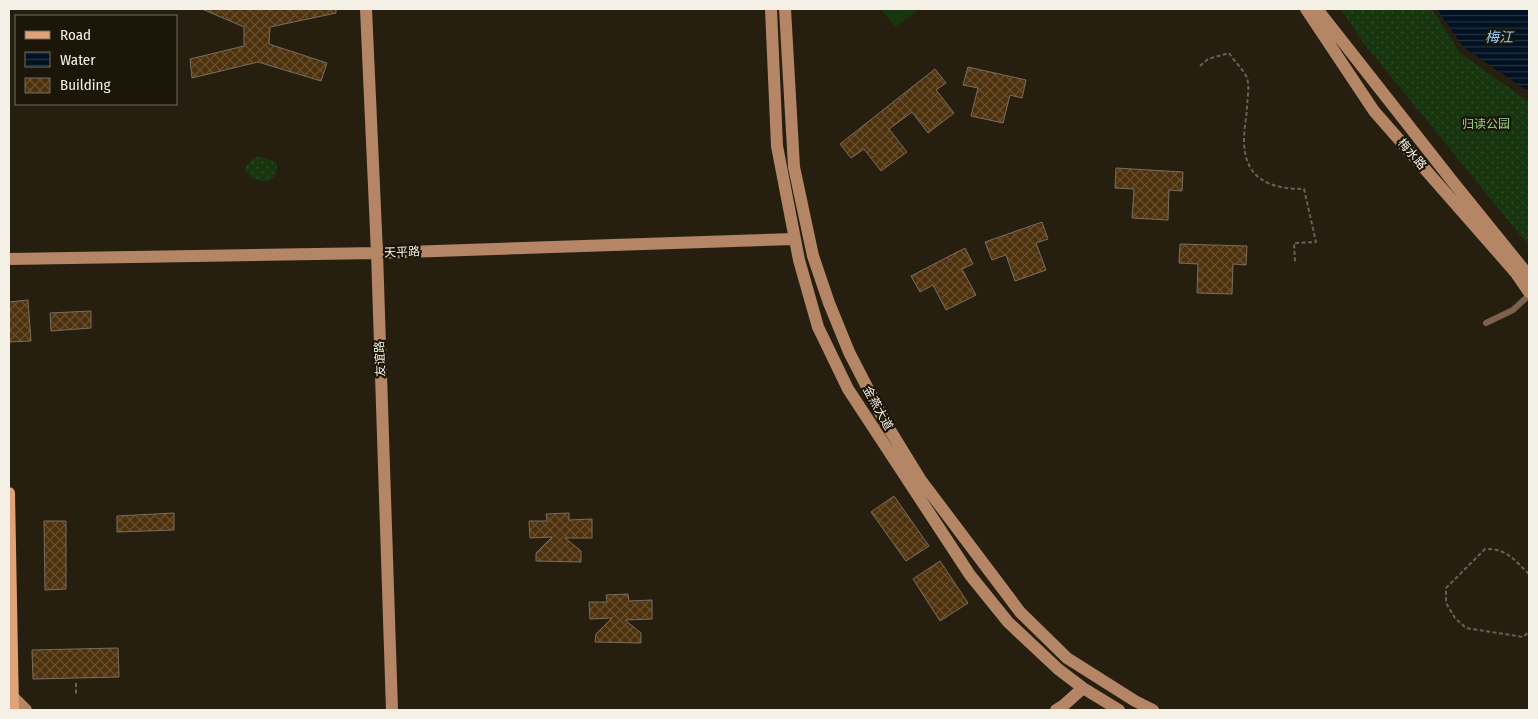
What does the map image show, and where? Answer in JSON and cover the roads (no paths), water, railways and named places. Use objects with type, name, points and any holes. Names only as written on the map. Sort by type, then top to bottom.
[{"type":"main road","name":"友谊路","points":[[366,9],[377,253],[392,710]]},
{"type":"main road","name":"金燕大道","points":[[770,9],[777,146],[798,260],[818,327],[848,389],[970,575],[1008,622],[1058,669],[1083,688],[1119,710]]},
{"type":"main road","name":"金燕大道","points":[[785,9],[794,167],[814,263],[849,352],[885,422],[920,479],[1020,612],[1067,658],[1135,701],[1153,710]]},
{"type":"main road","name":"梅水路","points":[[1306,9],[1374,111],[1516,273],[1528,295]]},
{"type":"main road","name":"梅水路","points":[[1317,9],[1529,276]]},
{"type":"main road","name":"天平路","points":[[9,259],[377,253],[794,238]]},
{"type":"main road","points":[[9,493],[13,710]]},
{"type":"main road","points":[[1056,710],[1083,688]]},
{"type":"main road","points":[[12,696],[26,710]]},
{"type":"lane","points":[[1486,323],[1513,310],[1528,295]]},
{"type":"water","name":"梅江","points":[[1437,9],[1529,9],[1529,92],[1463,47]]},
{"type":"park label","name":"归读公园","points":[[1486,124]]}]
